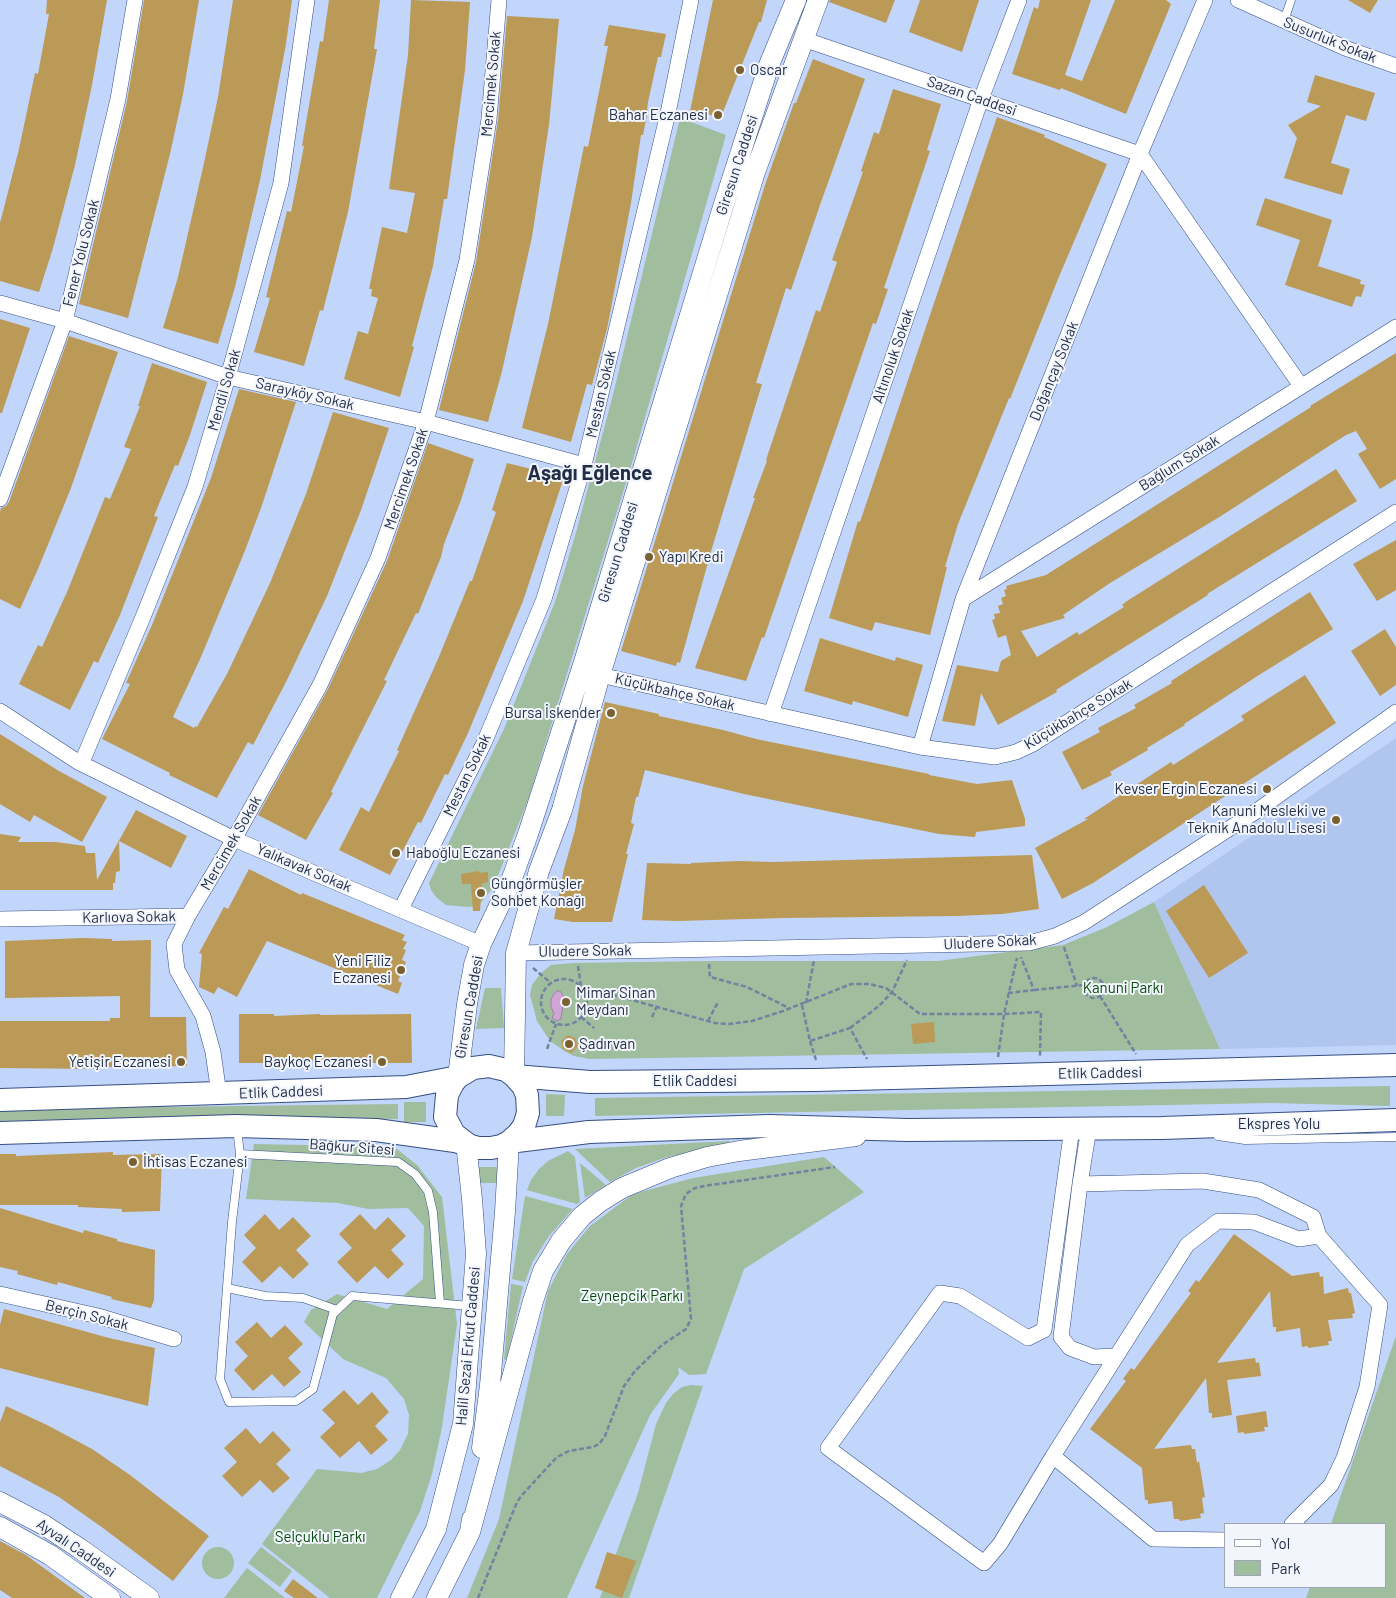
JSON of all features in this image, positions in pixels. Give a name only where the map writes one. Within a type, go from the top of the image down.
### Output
[{"type":"main road","name":"Giresun Caddesi","points":[[458,1077],[471,979],[481,944],[511,881],[528,834],[584,662],[723,207],[769,65],[796,0]]},
{"type":"main road","name":"Giresun Caddesi","points":[[514,1076],[522,958],[539,871],[562,810],[600,675],[749,190],[818,0]]},
{"type":"main road","name":"Etlik Caddesi","points":[[0,1100],[406,1087],[458,1077],[477,1066],[489,1066],[506,1070],[514,1076],[590,1082],[805,1080],[1396,1065]]},
{"type":"main road","points":[[458,1077],[447,1095],[445,1117],[454,1134],[466,1143],[478,1148],[491,1148],[509,1142],[524,1126],[528,1113],[526,1095],[514,1076]]},
{"type":"main road","points":[[509,1142],[589,1132],[769,1126],[908,1130],[1162,1128],[1396,1120]]},
{"type":"main road","points":[[0,1133],[236,1126],[376,1130],[466,1143]]},
{"type":"main road","points":[[470,1532],[533,1301],[543,1271],[561,1241],[582,1216],[601,1200],[640,1179],[707,1157],[821,1140],[908,1130]]},
{"type":"main road","name":"Halil Sezai Erkut Caddesi","points":[[437,1598],[470,1532],[490,1385],[509,1142]]},
{"type":"main road","name":"Halil Sezai Erkut Caddesi","points":[[401,1598],[436,1529],[463,1424],[476,1254],[466,1143]]},
{"type":"main road","name":"Ayvalı Caddesi","points":[[0,1502],[44,1525],[149,1598]]},
{"type":"main road","name":"Ayvalı Caddesi","points":[[0,1527],[50,1555],[110,1598]]},
{"type":"street","name":"Fener Yolu Sokak","points":[[0,499],[65,321],[118,99],[135,0]]},
{"type":"street","name":"Mendil Sokak","points":[[82,762],[195,487],[228,377],[281,183],[307,0]]},
{"type":"street","name":"Mercimek Sokak","points":[[188,916],[234,839],[320,685],[378,558],[426,422],[467,260],[489,119],[499,0]]},
{"type":"street","name":"Mestan Sokak","points":[[401,909],[484,743],[544,599],[584,465],[668,113],[691,0]]},
{"type":"street","name":"Altınoluk Sokak","points":[[771,714],[981,99],[1018,0]]},
{"type":"street","name":"Doğançay Sokak","points":[[920,747],[963,600],[1140,154],[1205,0]]},
{"type":"street","name":"Susurluk Sokak","points":[[1238,0],[1345,48],[1396,66]]},
{"type":"street","name":"Sazan Caddesi","points":[[803,39],[1140,154]]},
{"type":"street","points":[[1140,154],[1301,386]]},
{"type":"street","name":"Sarayköy Sokak","points":[[0,302],[65,321],[228,377],[426,422],[584,465]]},
{"type":"street","name":"Bağlum Sokak","points":[[963,600],[1396,327]]},
{"type":"street","name":"Küçükbahçe Sokak","points":[[600,675],[920,747],[995,757],[1016,752],[1033,744],[1396,512]]},
{"type":"street","name":"Yalıkavak Sokak","points":[[0,711],[78,762],[82,762],[234,839],[481,944]]},
{"type":"street","name":"Uludere Sokak","points":[[522,958],[1029,942],[1055,936],[1084,923],[1247,817],[1396,712]]},
{"type":"street","name":"Karlıova Sokak","points":[[0,919],[188,916],[174,944],[177,970],[203,1016],[213,1052],[219,1094]]},
{"type":"street","points":[[1081,1128],[1080,1184],[1061,1337],[1070,1348],[1094,1358],[1116,1356]]},
{"type":"street","points":[[1081,1128],[1044,1330],[1028,1338],[960,1296],[940,1293],[828,1448],[984,1563],[1000,1544],[1053,1456],[1187,1244],[1218,1221],[1254,1222],[1299,1239],[1319,1236]]},
{"type":"street","points":[[1080,1184],[1203,1182],[1259,1190],[1313,1217],[1319,1236],[1380,1305],[1368,1387],[1344,1458],[1331,1485],[1293,1523]]},
{"type":"street","name":"Berçin Sokak","points":[[0,1294],[98,1316],[174,1339]]},
{"type":"street","points":[[1053,1456],[1153,1539],[1224,1540]]},
{"type":"lane","points":[[1284,21],[1291,0]]},
{"type":"lane","points":[[236,1126],[240,1154],[232,1222],[220,1379],[229,1402],[296,1400],[312,1388],[333,1314],[352,1296],[471,1306]]},
{"type":"lane","name":"Ekspres Yolu","points":[[1162,1128],[1245,1140],[1396,1137]]},
{"type":"lane","name":"Bağkur Sitesi","points":[[240,1154],[398,1162],[416,1174],[428,1191],[434,1212],[440,1303]]},
{"type":"lane","points":[[227,1288],[265,1296],[303,1298],[337,1310]]},
{"type":"path","points":[[1063,944],[1077,986]]},
{"type":"path","points":[[998,1057],[1008,993],[1019,951],[1034,990]]},
{"type":"path","points":[[522,958],[551,982]]},
{"type":"path","points":[[709,959],[710,977],[747,987],[791,1009]]},
{"type":"path","points":[[806,1003],[814,959]]},
{"type":"path","points":[[810,1041],[850,1028],[879,1006],[892,992],[907,959]]},
{"type":"path","points":[[578,962],[581,986],[586,998],[585,1011],[581,1017],[570,1024],[556,1024],[545,1015],[541,1001],[542,994],[551,982],[557,980],[570,980],[581,986],[708,1021],[729,1024],[752,1021],[791,1009],[851,984],[869,984],[886,988],[920,1014],[1041,1012],[1040,1056]]},
{"type":"path","points":[[1091,978],[1101,980],[1104,987],[1100,996],[1094,998],[1084,992],[1084,985],[1091,978]]},
{"type":"path","points":[[1008,993],[1084,985]]},
{"type":"path","points":[[1100,996],[1136,1054]]},
{"type":"path","points":[[708,1021],[718,1002]]},
{"type":"path","points":[[802,1004],[816,1060]]},
{"type":"path","points":[[652,1017],[657,1006]]},
{"type":"path","points":[[581,1017],[594,1028]]},
{"type":"path","points":[[547,1049],[556,1024]]},
{"type":"path","points":[[850,1028],[867,1059]]},
{"type":"path","points":[[478,1598],[517,1502],[522,1495],[556,1457],[569,1451],[593,1447],[599,1444],[605,1436],[624,1386],[635,1371],[662,1345],[686,1329],[691,1319],[681,1206],[686,1194],[695,1188],[704,1186],[835,1167]]},
{"type":"shaded area","name":"Kanuni Mesleki ve Teknik Anadolu Lisesi","points":[[1396,738],[1396,1045],[1220,1049],[1154,902]]},
{"type":"shaded area","points":[[557,991],[560,991],[564,997],[561,1019],[557,1021],[552,1018],[554,1013],[551,1007],[551,1000]]},
{"type":"green space","points":[[680,118],[726,135],[632,463],[528,800],[493,888],[478,906],[446,905],[436,897],[429,883],[504,729],[555,602],[612,399]]},
{"type":"green space","name":"Kanuni Parkı","points":[[1154,902],[1220,1049],[589,1059],[574,1056],[550,1041],[537,1021],[530,995],[532,985],[541,973],[551,965],[572,963],[938,961],[1063,945],[1107,927]]},
{"type":"green space","points":[[485,988],[501,988],[504,1028],[476,1029]]},
{"type":"green space","points":[[1390,1086],[1390,1106],[1271,1103],[595,1116],[595,1098]]},
{"type":"green space","points":[[546,1094],[565,1095],[564,1116],[546,1116]]},
{"type":"green space","points":[[404,1102],[426,1102],[426,1122],[404,1122]]},
{"type":"green space","points":[[398,1104],[398,1119],[0,1121],[0,1109]]},
{"type":"green space","points":[[729,1141],[730,1143],[664,1158],[636,1168],[610,1182],[575,1149]]},
{"type":"green space","name":"Selçuklu Parkı","points":[[254,1144],[397,1149],[417,1165],[442,1197],[457,1324],[442,1427],[432,1474],[420,1511],[377,1598],[330,1598],[262,1544],[317,1469],[361,1473],[377,1469],[391,1460],[400,1450],[408,1434],[409,1415],[404,1399],[386,1378],[343,1359],[304,1322],[311,1310],[337,1294],[387,1309],[423,1279],[424,1226],[408,1208],[368,1209],[338,1203],[246,1199]]},
{"type":"green space","points":[[568,1151],[575,1157],[580,1202],[577,1204],[527,1190],[539,1169],[548,1161]]},
{"type":"green space","name":"Zeynepcik Parkı","points":[[824,1157],[864,1192],[744,1269],[706,1374],[689,1375],[678,1367],[679,1374],[650,1415],[567,1598],[467,1598],[499,1519],[548,1291],[567,1254],[590,1226],[633,1194],[693,1178]]},
{"type":"green space","points":[[580,1163],[606,1185],[585,1198]]},
{"type":"green space","points":[[476,1167],[500,1167],[500,1183],[476,1183]]},
{"type":"green space","points":[[525,1196],[573,1209],[549,1236],[533,1261],[525,1282],[512,1279]]},
{"type":"green space","points":[[511,1284],[523,1286],[507,1359],[505,1360],[504,1359]]},
{"type":"green space","points":[[1396,1336],[1396,1598],[1306,1598],[1310,1588],[1386,1588],[1386,1523],[1331,1523]]},
{"type":"green space","points":[[691,1385],[703,1386],[629,1598],[600,1598],[638,1493],[656,1424],[666,1403],[673,1394],[682,1387]]},
{"type":"green space","points":[[218,1547],[229,1552],[234,1563],[229,1574],[218,1579],[207,1574],[202,1563],[207,1552]]},
{"type":"green space","points":[[261,1547],[292,1571],[280,1587],[248,1563]]},
{"type":"green space","points":[[247,1568],[285,1598],[224,1598]]},
{"type":"building","points":[[47,0],[107,0],[75,165],[39,292],[0,281],[0,223],[19,149],[35,73],[38,74],[49,14],[46,14]]},
{"type":"building","points":[[144,0],[199,0],[183,94],[170,154],[128,318],[79,304],[127,101]]},
{"type":"building","points":[[233,0],[292,0],[286,44],[260,180],[235,287],[218,344],[163,328],[178,277],[204,163],[218,97]]},
{"type":"building","points":[[329,0],[380,0],[374,49],[377,49],[348,212],[323,311],[320,310],[304,366],[254,352],[270,298],[266,297],[287,211],[291,212],[304,146],[302,146],[320,41],[323,42]]},
{"type":"building","points":[[411,0],[470,2],[465,70],[447,199],[444,199],[433,266],[400,397],[344,379],[358,331],[368,334],[378,298],[371,296],[372,289],[369,289],[382,227],[407,233],[415,193],[389,189],[408,55]]},
{"type":"building","points":[[713,0],[767,0],[761,22],[759,22],[721,117],[690,111]]},
{"type":"building","points":[[830,0],[895,0],[886,23],[829,2]]},
{"type":"building","points":[[920,0],[979,0],[962,52],[909,32]]},
{"type":"building","points":[[1040,0],[1091,0],[1065,75],[1082,81],[1115,0],[1166,0],[1171,4],[1126,114],[1061,88],[1060,90],[1012,74],[1034,7],[1038,9]]},
{"type":"building","points":[[1348,0],[1378,0],[1370,13]]},
{"type":"building","points":[[507,16],[559,19],[549,125],[532,237],[502,371],[488,422],[439,410],[476,262],[498,120]]},
{"type":"building","points":[[609,25],[666,34],[661,57],[658,57],[643,135],[641,135],[631,203],[607,329],[592,385],[587,384],[571,442],[522,428],[548,324],[584,146],[588,147],[608,46],[604,46]]},
{"type":"building","points":[[813,59],[865,79],[791,290],[786,288],[756,383],[762,384],[712,548],[680,663],[677,662],[676,666],[621,651],[765,185],[794,103],[796,103]]},
{"type":"building","points":[[1315,75],[1375,93],[1366,121],[1346,115],[1331,163],[1350,169],[1342,195],[1284,178],[1297,138],[1288,125],[1321,106],[1307,102]]},
{"type":"building","points":[[893,89],[941,104],[927,150],[930,151],[884,288],[888,289],[876,324],[873,323],[764,638],[762,637],[746,681],[695,668],[755,498],[753,498],[767,461],[816,310],[820,312],[837,262],[832,260],[863,172],[861,171],[874,132],[879,134]]},
{"type":"building","points":[[997,117],[1045,135],[1044,137],[1107,164],[958,524],[945,567],[947,567],[930,635],[875,622],[872,631],[829,618],[858,521],[860,522]]},
{"type":"building","points":[[1265,198],[1332,220],[1318,266],[1361,280],[1360,284],[1365,285],[1361,297],[1356,296],[1352,307],[1285,285],[1300,240],[1256,225]]},
{"type":"building","points":[[0,319],[30,328],[2,413],[0,413]]},
{"type":"building","points":[[69,336],[118,352],[71,488],[20,609],[0,599],[0,512],[1,508],[9,502]]},
{"type":"building","points":[[1396,353],[1396,479],[1380,489],[1358,454],[1367,449],[1356,431],[1346,435],[1221,516],[1110,583],[1063,615],[1065,618],[1021,631],[1037,657],[1077,632],[1079,635],[1124,607],[1122,605],[1127,601],[1336,469],[1357,501],[1056,690],[1057,692],[998,725],[981,693],[975,726],[942,721],[957,665],[998,672],[1001,661],[1011,655],[1006,635],[998,638],[992,620],[995,619],[994,614],[1000,613],[998,606],[1003,604],[1001,598],[1006,596],[1004,590],[1007,589],[1006,586],[1046,575]]},
{"type":"building","points":[[152,363],[207,382],[178,466],[175,465],[154,516],[158,517],[120,615],[98,663],[94,661],[70,710],[19,684],[38,645],[42,647],[67,592],[105,497],[110,499],[131,449],[124,447],[140,406],[138,406]]},
{"type":"building","points":[[239,389],[296,402],[244,553],[201,657],[173,717],[194,728],[195,726],[197,727],[227,674],[270,583],[306,494],[333,412],[389,428],[361,510],[327,596],[286,682],[253,745],[248,742],[217,798],[102,739],[130,684],[126,683],[152,625],[211,478]]},
{"type":"building","points":[[428,443],[474,459],[441,557],[418,614],[416,613],[384,680],[387,681],[331,792],[333,793],[306,840],[258,815],[328,689],[387,561]]},
{"type":"building","points":[[507,463],[564,477],[523,601],[468,733],[448,775],[445,774],[421,823],[418,822],[390,875],[339,850],[361,807],[369,812],[399,751],[397,750],[438,659],[470,581],[472,581],[496,512],[492,510]]},
{"type":"building","points":[[1396,540],[1396,590],[1377,601],[1353,564]]},
{"type":"building","points":[[1310,592],[1333,629],[1147,748],[1148,750],[1110,772],[1112,775],[1082,790],[1062,752],[1100,732],[1098,728],[1136,708],[1134,705],[1172,683],[1171,681]]},
{"type":"building","points":[[1385,629],[1396,647],[1396,685],[1380,696],[1351,651]]},
{"type":"building","points":[[820,638],[895,661],[896,657],[923,665],[908,717],[853,701],[852,705],[804,691]]},
{"type":"building","points":[[1305,675],[1336,723],[1093,883],[1062,899],[1035,848],[1088,819],[1084,819],[1171,762],[1173,765],[1244,720],[1241,716]]},
{"type":"building","points":[[605,702],[756,739],[929,775],[977,784],[1012,780],[1025,819],[1025,826],[976,832],[975,837],[939,834],[744,794],[645,770],[638,797],[636,797],[631,823],[634,824],[612,922],[573,922],[554,919],[564,869],[575,830],[583,786]]},
{"type":"building","points":[[0,734],[59,771],[107,797],[82,842],[34,815],[30,822],[0,804]]},
{"type":"building","points":[[136,810],[187,836],[171,868],[119,841],[120,871],[116,872],[113,890],[0,890],[0,834],[21,837],[18,842],[56,842],[85,846],[86,853],[95,853],[97,880]]},
{"type":"building","points":[[1032,855],[1039,909],[1002,914],[957,916],[642,920],[647,863],[691,864],[740,861],[772,862]]},
{"type":"building","points":[[249,869],[301,895],[302,893],[405,935],[402,940],[407,942],[403,949],[406,950],[402,960],[406,962],[398,981],[402,983],[398,994],[267,941],[237,997],[218,987],[214,994],[199,987],[202,954],[199,953],[224,907],[228,909]]},
{"type":"building","points":[[479,871],[479,873],[488,872],[488,882],[482,884],[480,911],[473,911],[471,884],[462,884],[461,874]]},
{"type":"building","points":[[1204,885],[1248,953],[1209,978],[1166,911]]},
{"type":"building","points":[[83,938],[112,939],[112,941],[151,940],[150,1017],[186,1017],[187,1066],[100,1067],[100,1069],[0,1068],[0,1021],[110,1021],[110,1018],[120,1018],[120,996],[5,998],[5,941]]},
{"type":"building","points":[[239,1014],[274,1014],[274,1016],[411,1014],[412,1063],[331,1063],[331,1060],[239,1063]]},
{"type":"building","points":[[934,1022],[935,1042],[913,1044],[911,1024]]},
{"type":"building","name":"Şadırvan","points":[[568,1035],[575,1038],[578,1046],[571,1053],[563,1049],[561,1041]]},
{"type":"building","points":[[113,1152],[113,1155],[162,1154],[160,1211],[122,1212],[122,1209],[78,1207],[78,1205],[0,1205],[0,1154],[16,1154],[16,1156]]},
{"type":"building","points":[[0,1208],[83,1233],[84,1230],[117,1239],[117,1241],[155,1250],[154,1300],[151,1308],[111,1299],[112,1297],[58,1282],[57,1285],[17,1274],[18,1271],[0,1267]]},
{"type":"building","points":[[265,1214],[279,1230],[293,1217],[311,1236],[296,1250],[309,1264],[293,1279],[280,1266],[262,1283],[242,1262],[256,1248],[244,1235]]},
{"type":"building","points":[[360,1214],[375,1230],[388,1217],[406,1236],[391,1250],[404,1264],[388,1279],[375,1266],[357,1283],[337,1262],[352,1248],[339,1234]]},
{"type":"building","points":[[1234,1234],[1292,1276],[1319,1272],[1320,1277],[1323,1276],[1324,1294],[1348,1288],[1349,1293],[1351,1293],[1355,1313],[1352,1314],[1353,1318],[1328,1320],[1332,1341],[1328,1341],[1329,1345],[1302,1347],[1300,1328],[1276,1332],[1276,1327],[1273,1327],[1270,1291],[1217,1363],[1255,1358],[1256,1363],[1259,1362],[1261,1376],[1227,1380],[1232,1415],[1212,1418],[1212,1413],[1209,1413],[1206,1378],[1154,1449],[1191,1445],[1192,1449],[1195,1449],[1205,1497],[1202,1498],[1204,1513],[1200,1514],[1201,1518],[1180,1521],[1179,1519],[1174,1519],[1172,1501],[1148,1504],[1148,1500],[1145,1500],[1142,1468],[1090,1429],[1126,1381],[1123,1379],[1131,1368],[1134,1370],[1191,1293],[1188,1291],[1196,1280],[1199,1282]]},
{"type":"building","points":[[4,1309],[109,1338],[155,1348],[148,1406],[0,1368],[0,1325]]},
{"type":"building","points":[[257,1322],[271,1338],[285,1325],[303,1344],[288,1358],[301,1372],[284,1387],[272,1374],[253,1391],[234,1370],[248,1356],[235,1342]]},
{"type":"building","points":[[344,1390],[358,1405],[372,1392],[389,1412],[375,1426],[388,1440],[371,1455],[359,1441],[340,1458],[320,1437],[335,1423],[322,1410]]},
{"type":"building","points":[[6,1406],[92,1449],[130,1475],[209,1536],[173,1581],[59,1497],[0,1466],[0,1422]]},
{"type":"building","points":[[1266,1411],[1268,1427],[1264,1427],[1265,1431],[1238,1433],[1236,1416]]},
{"type":"building","points":[[246,1428],[260,1444],[273,1431],[291,1450],[276,1464],[290,1478],[273,1493],[260,1480],[242,1497],[222,1476],[237,1462],[224,1448]]},
{"type":"building","points":[[0,1541],[26,1555],[85,1598],[12,1598],[0,1590]]},
{"type":"building","points":[[607,1552],[636,1561],[622,1598],[595,1588]]},
{"type":"building","points":[[293,1579],[318,1598],[294,1598],[284,1591]]},
{"type":"place","name":"Oscar","points":[[740,70]]},
{"type":"place","name":"Bahar Eczanesi","points":[[718,115]]},
{"type":"place","name":"Yapı Kredi","points":[[649,557]]},
{"type":"place","name":"Bursa İskender","points":[[611,713]]},
{"type":"place","name":"Kevser Ergin Eczanesi","points":[[1267,789]]},
{"type":"place","name":"Kanuni Mesleki ve Teknik Anadolu Lisesi","points":[[1336,820]]},
{"type":"place","name":"Haboğlu Eczanesi","points":[[396,853]]},
{"type":"place","name":"Güngörmüşler Sohbet Konağı","points":[[481,893]]},
{"type":"place","name":"Yeni Filiz Eczanesi","points":[[401,970]]},
{"type":"place","name":"Mimar Sinan Meydanı","points":[[566,1002]]},
{"type":"place","name":"Şadırvan","points":[[569,1044]]},
{"type":"place","name":"Yetişir Eczanesi","points":[[181,1062]]},
{"type":"place","name":"Baykoç Eczanesi","points":[[382,1062]]},
{"type":"place","name":"İhtisas Eczanesi","points":[[133,1162]]},
{"type":"district","name":"Aşağı Eğlence","points":[[590,473]]}]
